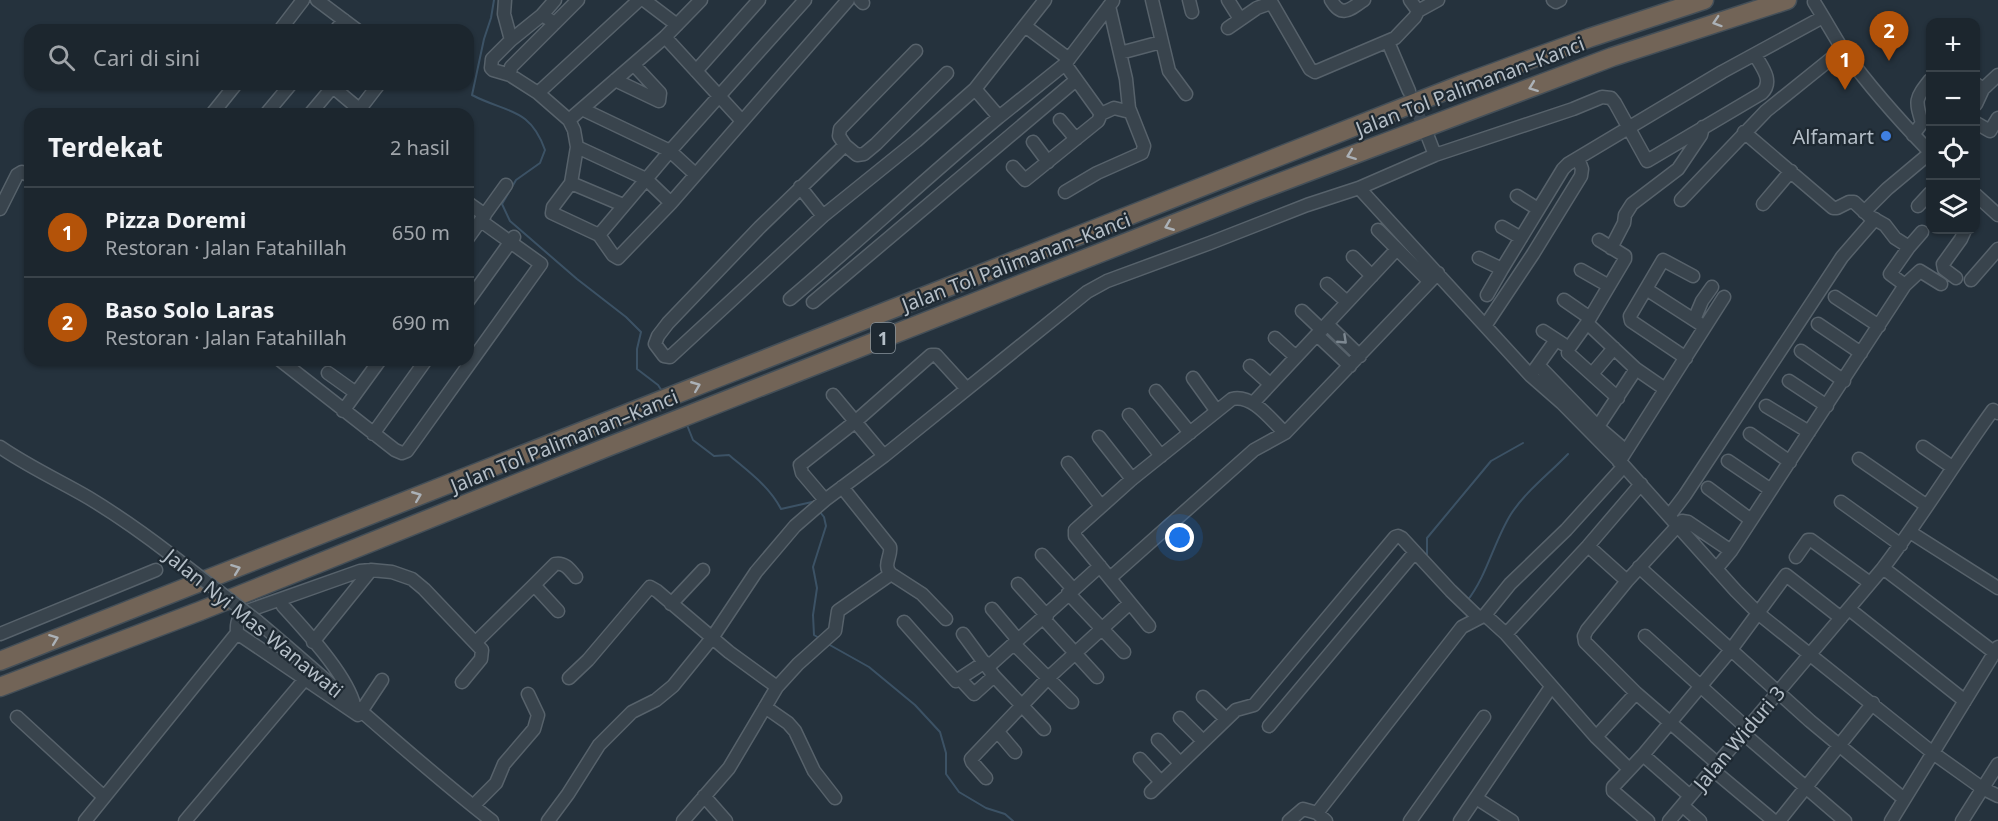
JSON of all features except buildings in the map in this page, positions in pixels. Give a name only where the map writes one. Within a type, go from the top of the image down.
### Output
[{"type":"highway","name":"Jalan Tol Palimanan–Kanci","points":[[0,661],[1428,97],[1588,38],[1704,0]]},
{"type":"highway","name":"Jalan Tol Palimanan–Kanci","points":[[0,687],[201,611],[610,446],[1252,193],[1612,57],[1780,2]]},
{"type":"street","points":[[285,24],[303,0]]},
{"type":"street","points":[[317,0],[339,24]]},
{"type":"street","points":[[505,0],[504,14],[511,40]]},
{"type":"street","points":[[555,0],[542,15],[511,40],[490,63],[493,70],[510,75],[538,93],[569,120],[574,130],[577,147],[571,183],[553,207],[552,213],[599,235],[613,255],[618,258],[671,203],[848,0]]},
{"type":"street","points":[[510,75],[511,67],[578,0]]},
{"type":"street","points":[[538,93],[639,0]]},
{"type":"street","points":[[644,0],[677,25]]},
{"type":"street","points":[[696,71],[759,0]]},
{"type":"street","points":[[599,235],[670,151],[805,0]]},
{"type":"street","points":[[845,145],[800,187],[668,323],[655,344],[664,356],[669,357],[823,216],[891,162],[975,89],[1045,0]]},
{"type":"street","points":[[1152,0],[1169,71],[1186,94]]},
{"type":"street","points":[[1228,0],[1240,19]]},
{"type":"street","points":[[1330,0],[1341,11],[1348,10],[1364,0]]},
{"type":"street","points":[[1410,0],[1418,11]]},
{"type":"street","points":[[1228,28],[1271,1],[1312,71],[1315,72],[1388,42],[1400,34],[1418,11],[1438,0]]},
{"type":"street","points":[[1553,0],[1556,2],[1560,0]]},
{"type":"street","points":[[569,120],[665,37],[699,1]]},
{"type":"street","points":[[1814,2],[1843,49],[1926,148]]},
{"type":"street","points":[[1065,192],[1097,173],[1142,153],[1144,146],[1130,112],[1112,3]]},
{"type":"street","points":[[790,299],[944,162],[1067,61],[1112,3]]},
{"type":"street","points":[[542,15],[555,23]]},
{"type":"street","points":[[1487,295],[1563,169],[1722,72],[1823,17]]},
{"type":"street","points":[[1025,26],[1067,61],[1077,80],[1101,114]]},
{"type":"street","points":[[665,37],[742,121]]},
{"type":"street","points":[[1120,53],[1161,42]]},
{"type":"street","points":[[1388,42],[1408,91]]},
{"type":"street","points":[[1681,200],[1744,132],[1778,101],[1843,49]]},
{"type":"street","points":[[916,51],[840,129],[839,136],[845,145],[857,155],[876,144],[947,73]]},
{"type":"street","points":[[1755,55],[1778,101]]},
{"type":"street","points":[[615,80],[659,101],[660,93],[633,65]]},
{"type":"street","points":[[1980,85],[1998,75]]},
{"type":"street","points":[[813,302],[957,178],[1077,80]]},
{"type":"street","points":[[548,821],[599,745],[632,712],[656,700],[673,686],[712,638],[775,548],[810,512],[884,456],[1087,292],[1107,281],[1307,205],[1359,188],[1435,155],[1574,109],[1602,97],[1611,99],[1647,161],[1762,93],[1766,89],[1767,81]]},
{"type":"street","points":[[1913,135],[1922,123],[1916,106],[1918,96],[1926,85]]},
{"type":"street","points":[[975,89],[999,117]]},
{"type":"street","points":[[217,108],[231,90]]},
{"type":"street","points":[[271,108],[286,90]]},
{"type":"street","points":[[315,108],[329,90]]},
{"type":"street","points":[[336,90],[353,108]]},
{"type":"street","points":[[360,108],[374,90]]},
{"type":"street","points":[[1013,167],[1025,180],[1098,121],[1101,114],[1114,108],[1130,112]]},
{"type":"street","points":[[582,109],[670,151],[695,174]]},
{"type":"street","points":[[1980,125],[1991,130],[1998,118]]},
{"type":"street","points":[[1060,120],[1076,139]]},
{"type":"street","points":[[1611,248],[1632,204],[1678,169],[1701,135],[1703,127]]},
{"type":"street","points":[[1744,132],[1833,208],[1851,202],[1909,247]]},
{"type":"street","points":[[1428,137],[1435,155]]},
{"type":"street","points":[[1033,142],[1048,162]]},
{"type":"street","points":[[876,144],[891,162]]},
{"type":"street","points":[[577,147],[646,179],[671,203]]},
{"type":"street","points":[[1669,516],[1887,189],[1926,155]]},
{"type":"street","points":[[1485,326],[1533,254],[1582,173],[1578,158]]},
{"type":"street","points":[[944,162],[957,178]]},
{"type":"street","points":[[1763,204],[1791,171]]},
{"type":"street","points":[[0,209],[17,175],[24,173]]},
{"type":"street","points":[[571,183],[623,205]]},
{"type":"street","points":[[474,230],[506,185]]},
{"type":"street","points":[[800,187],[823,216]]},
{"type":"street","points":[[1359,188],[1434,277],[1534,370],[1623,459],[1677,526],[1759,614],[1933,753],[1982,788],[1998,796]]},
{"type":"street","points":[[1517,196],[1538,210]]},
{"type":"street","points":[[1918,207],[1926,198]]},
{"type":"street","points":[[1980,200],[1996,209]]},
{"type":"street","points":[[474,209],[541,264],[474,354]]},
{"type":"street","points":[[1502,227],[1533,254]]},
{"type":"street","points":[[1378,230],[1397,249],[1434,277]]},
{"type":"street","points":[[1905,285],[1890,274],[1922,232]]},
{"type":"street","points":[[1956,278],[1944,270],[1943,264],[1963,234]]},
{"type":"street","points":[[474,293],[512,239]]},
{"type":"street","points":[[1599,240],[1625,256],[1568,353],[1618,398]]},
{"type":"street","points":[[1253,403],[1397,249]]},
{"type":"street","points":[[1971,280],[1998,249]]},
{"type":"street","points":[[1353,257],[1372,276]]},
{"type":"street","points":[[1479,258],[1502,269]]},
{"type":"street","points":[[1686,358],[1631,321],[1630,316],[1663,260],[1693,276]]},
{"type":"street","points":[[830,265],[841,278]]},
{"type":"street","points":[[1581,270],[1609,286]]},
{"type":"street","points":[[1716,569],[1731,551],[1905,285],[1920,271],[1941,284]]},
{"type":"street","points":[[1110,578],[1254,450],[1285,433],[1434,277]]},
{"type":"street","points":[[1327,284],[1347,302]]},
{"type":"street","points":[[1694,320],[1702,301],[1712,287]]},
{"type":"street","points":[[1646,289],[1705,327]]},
{"type":"street","points":[[1289,821],[1303,809],[1321,817],[1462,627],[1482,616],[1510,584],[1566,530],[1623,459],[1724,297]]},
{"type":"street","points":[[1835,297],[1879,326]]},
{"type":"street","points":[[1564,300],[1636,369],[1665,389]]},
{"type":"street","points":[[1302,311],[1322,329],[1360,356]]},
{"type":"street","points":[[1818,324],[1861,353]]},
{"type":"street","points":[[1322,329],[1350,366]]},
{"type":"street","points":[[1543,331],[1569,348]]},
{"type":"street","points":[[1275,338],[1296,357]]},
{"type":"street","points":[[1534,370],[1556,340]]},
{"type":"street","points":[[1592,374],[1614,348]]},
{"type":"street","points":[[1802,351],[1844,381]]},
{"type":"street","points":[[823,501],[802,473],[801,465],[933,354],[967,389]]},
{"type":"street","points":[[287,366],[398,452],[407,451],[465,366]]},
{"type":"street","points":[[343,411],[375,366]]},
{"type":"street","points":[[373,434],[422,366]]},
{"type":"street","points":[[1250,366],[1270,384]]},
{"type":"street","points":[[1595,430],[1636,369]]},
{"type":"street","points":[[328,373],[356,393]]},
{"type":"street","points":[[1193,378],[1216,410]]},
{"type":"street","points":[[1789,381],[1827,406]]},
{"type":"street","points":[[1156,391],[1190,433]]},
{"type":"street","points":[[833,395],[884,456]]},
{"type":"street","points":[[1149,626],[1074,533],[1077,527],[1216,410],[1236,398],[1253,403],[1285,433]]},
{"type":"street","points":[[1766,406],[1809,432]]},
{"type":"street","name":"Jalan Widuri 3","points":[[1669,821],[1883,568],[1910,532],[1952,467],[1996,408]]},
{"type":"street","points":[[1129,415],[1161,456]]},
{"type":"street","points":[[1750,434],[1790,462]]},
{"type":"street","points":[[1099,437],[1132,479]]},
{"type":"street","name":"Jalan Nyi Mas Wanawati","points":[[0,447],[92,500],[170,554],[257,621],[492,821]]},
{"type":"street","points":[[1923,447],[1952,467]]},
{"type":"street","points":[[1859,459],[1927,506]]},
{"type":"street","points":[[1728,461],[1771,490]]},
{"type":"street","points":[[1068,463],[1101,506]]},
{"type":"street","points":[[1506,634],[1588,546],[1641,484]]},
{"type":"street","points":[[842,487],[890,547],[891,551],[887,560],[888,571],[922,594],[946,619]]},
{"type":"street","points":[[1708,488],[1751,520]]},
{"type":"street","points":[[1842,502],[1900,545]]},
{"type":"street","points":[[1731,551],[1688,522],[1682,521],[1627,581],[1584,636],[1589,647],[1636,693],[1670,722],[1774,821]]},
{"type":"street","points":[[1910,532],[1998,588]]},
{"type":"street","points":[[1151,792],[1236,710],[1254,705],[1398,536],[1482,616],[1506,634],[1596,737],[1629,769]]},
{"type":"street","points":[[1796,557],[1808,540],[1811,540],[1870,583]]},
{"type":"street","points":[[1588,546],[1627,581]]},
{"type":"street","points":[[1269,726],[1415,552]]},
{"type":"street","points":[[1042,555],[1101,629],[1124,652]]},
{"type":"street","points":[[476,642],[555,564],[565,565],[576,577]]},
{"type":"street","points":[[961,680],[974,694],[989,668],[1100,566]]},
{"type":"street","points":[[1640,567],[1730,651],[1839,747],[1904,799]]},
{"type":"street","points":[[1883,568],[1996,650],[1891,821]]},
{"type":"street","points":[[0,634],[156,570]]},
{"type":"street","points":[[313,642],[371,570]]},
{"type":"street","points":[[671,604],[703,570]]},
{"type":"street","points":[[85,821],[237,633],[236,625],[240,615],[250,610],[360,571],[392,572],[412,579],[482,650],[483,655],[462,681]]},
{"type":"street","points":[[683,821],[729,768],[777,687],[822,641],[835,631],[838,611],[891,574]]},
{"type":"street","points":[[1648,821],[1613,791],[1614,784],[1643,755],[1730,651],[1786,575],[1845,614],[1965,701]]},
{"type":"street","points":[[1018,584],[1074,653],[1097,677]]},
{"type":"street","points":[[534,585],[558,611]]},
{"type":"street","points":[[569,678],[588,660],[650,587],[777,687]]},
{"type":"street","points":[[281,600],[283,606],[339,673],[358,707],[382,680]]},
{"type":"street","points":[[986,778],[971,759],[1048,678],[1130,603]]},
{"type":"street","points":[[992,609],[1016,642],[1072,702]]},
{"type":"street","points":[[904,622],[954,680],[961,680],[989,668]]},
{"type":"street","points":[[237,633],[380,728]]},
{"type":"street","points":[[963,633],[989,668],[1044,729]]},
{"type":"street","points":[[1645,636],[1806,788],[1845,821]]},
{"type":"street","points":[[1986,667],[1998,674]]},
{"type":"street","points":[[185,821],[304,679]]},
{"type":"street","points":[[1460,821],[1551,687]]},
{"type":"street","points":[[1596,737],[1636,693]]},
{"type":"street","points":[[473,806],[496,783],[504,764],[534,729],[538,715],[528,694]]},
{"type":"street","points":[[1203,697],[1226,719]]},
{"type":"street","points":[[1779,821],[1873,703]]},
{"type":"street","points":[[765,707],[788,723],[795,731],[814,771],[835,798]]},
{"type":"street","points":[[17,717],[104,797]]},
{"type":"street","points":[[1410,821],[1484,717]]},
{"type":"street","points":[[1180,718],[1203,741]]},
{"type":"street","points":[[998,732],[1015,752]]},
{"type":"street","points":[[1158,740],[1180,763]]},
{"type":"street","points":[[1643,755],[1686,801],[1700,821]]},
{"type":"street","points":[[1140,759],[1161,782]]},
{"type":"street","points":[[1962,821],[1998,764]]},
{"type":"street","points":[[704,795],[726,821]]},
{"type":"street","points":[[1476,798],[1512,821]]},
{"type":"waterway","points":[[474,86],[494,0]]},
{"type":"waterway","points":[[473,90],[472,95],[524,118],[539,136],[545,150],[540,163],[516,180],[502,204],[510,221],[641,332],[637,349],[637,369],[658,385],[662,391]]},
{"type":"waterway","points":[[687,425],[693,440],[714,456],[729,455],[765,486],[781,509],[812,502],[815,505]]},
{"type":"waterway","points":[[1427,557],[1427,538],[1491,461],[1523,443]]},
{"type":"waterway","points":[[1467,601],[1480,581],[1511,514],[1531,490],[1568,454]]},
{"type":"waterway","points":[[819,638],[814,635],[813,615],[817,588],[813,567],[826,526],[820,512]]},
{"type":"waterway","points":[[828,644],[869,667],[915,705],[940,732],[946,753],[946,774],[959,792],[986,808],[1005,814],[1013,821]]},
{"type":"tunnel","points":[[1411,98],[1427,134]]},
{"type":"place","name":"Baso Solo Laras","points":[[1889,61]]},
{"type":"place","name":"Pizza Doremi","points":[[1845,90]]},
{"type":"place","name":"Alfamart","points":[[1886,136]]}]
